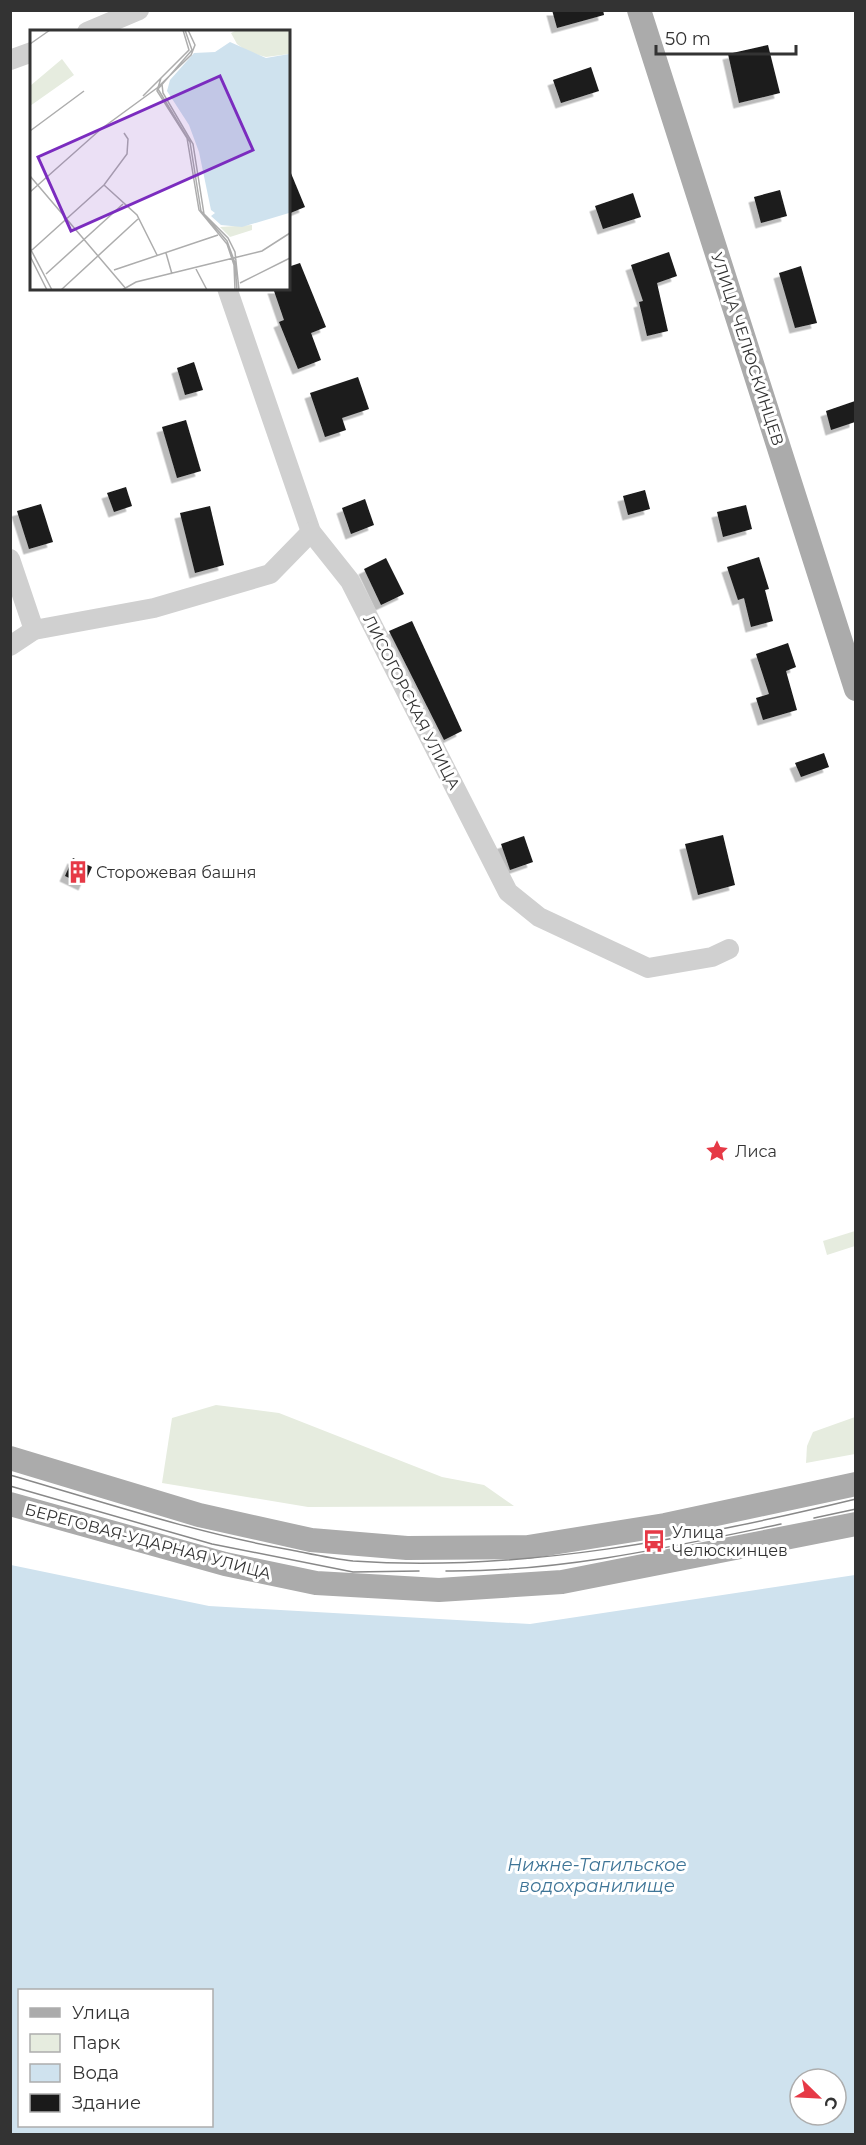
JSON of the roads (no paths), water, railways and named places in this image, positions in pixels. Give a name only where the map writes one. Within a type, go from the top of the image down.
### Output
[{"type":"main road","name":"УЛИЦА ЧЕЛЮСКИНЦЕВ","points":[[639,10],[855,689]]},
{"type":"main road","points":[[10,1458],[199,1515],[311,1540],[407,1548],[528,1547],[550,1544],[665,1525],[855,1484]]},
{"type":"main road","name":"БЕРЕГОВАЯ-УДАРНАЯ УЛИЦА","points":[[10,1504],[225,1564],[304,1581],[439,1590],[562,1582],[855,1524]]},
{"type":"street","points":[[94,30],[136,17]]},
{"type":"street","points":[[10,60],[30,53]]},
{"type":"street","name":"ЛИСОГОРСКАЯ УЛИЦА","points":[[228,290],[311,532],[350,581],[508,892],[539,917],[648,968],[712,957],[729,950]]},
{"type":"street","points":[[10,646],[34,630],[154,609],[270,574],[311,532]]},
{"type":"street","points":[[10,559],[34,630]]},
{"type":"water","name":"Нижне-Тагильское водохранилище","points":[[11,1565],[209,1606],[530,1624],[855,1575],[855,2134],[11,2134]]},
{"type":"tram line","points":[[10,1475],[150,1516],[255,1543],[353,1561],[416,1563],[479,1562],[606,1549],[733,1527],[856,1499]]},
{"type":"tram line","points":[[10,1486],[212,1544],[353,1572],[419,1571]]},
{"type":"tram line","points":[[814,1518],[856,1509]]},
{"type":"tram line","points":[[446,1571],[573,1563],[781,1524]]},
{"type":"place","name":"Сторожевая башня","points":[[78,872]]},
{"type":"place","name":"Лиса","points":[[717,1151]]},
{"type":"place","name":"Улица Челюскинцев","points":[[654,1541]]}]
